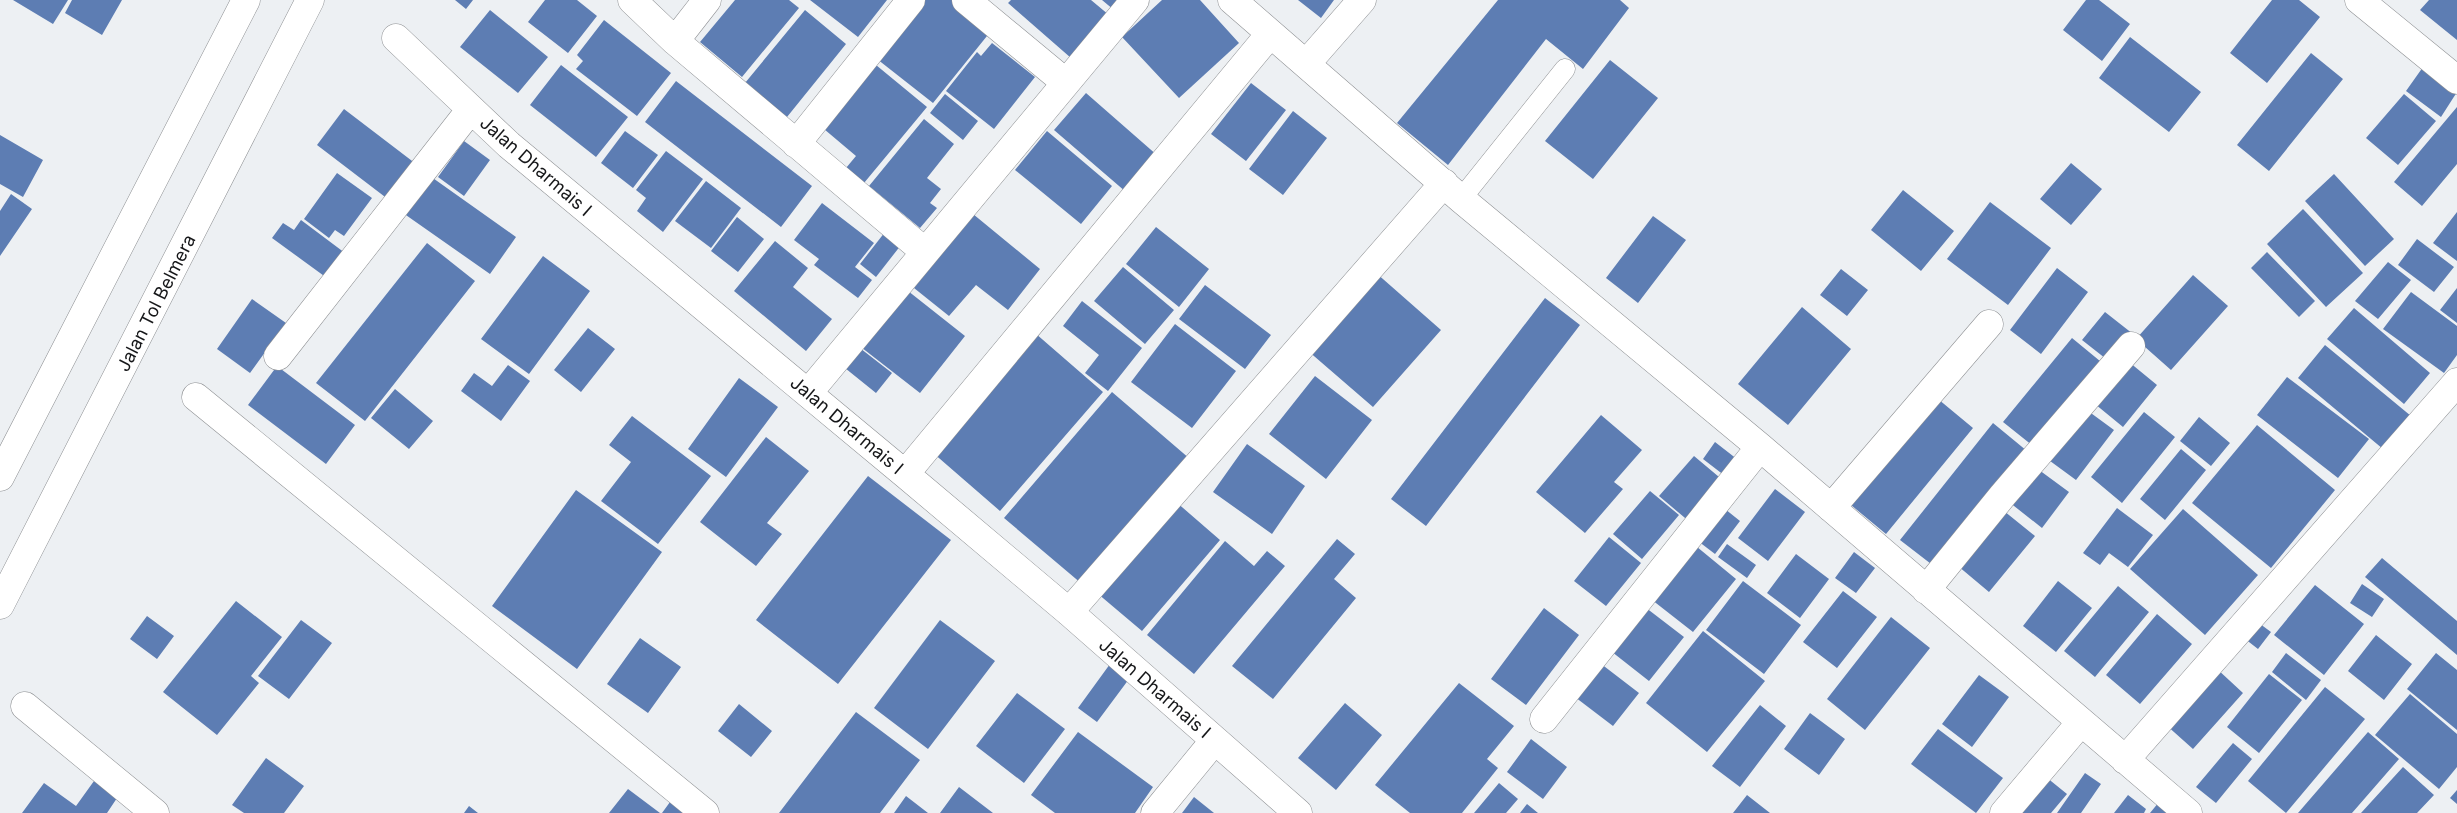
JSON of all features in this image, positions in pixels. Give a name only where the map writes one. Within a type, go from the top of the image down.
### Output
[{"type":"main road","points":[[0,477],[246,0]]},
{"type":"main road","name":"Jalan Tol Belmera","points":[[0,605],[310,0]]},
{"type":"main road","points":[[632,0],[675,41],[924,251]]},
{"type":"main road","points":[[675,41],[707,0]]},
{"type":"main road","points":[[796,144],[911,0]]},
{"type":"main road","points":[[966,0],[1066,82]]},
{"type":"main road","points":[[809,392],[924,251],[1135,0]]},
{"type":"main road","points":[[1232,0],[1453,191],[1760,447],[2188,813]]},
{"type":"main road","points":[[1306,64],[1362,0]]},
{"type":"main road","points":[[2359,0],[2457,80]]},
{"type":"main road","points":[[905,474],[1270,34]]},
{"type":"main road","name":"Jalan Dharmais I","points":[[396,38],[509,145],[809,392],[1068,612],[1298,813]]},
{"type":"main road","points":[[278,356],[471,109]]},
{"type":"main road","points":[[1068,612],[1453,191]]},
{"type":"main road","points":[[1830,508],[1989,324]]},
{"type":"main road","points":[[1926,590],[2016,480],[2131,346]]},
{"type":"main road","points":[[2125,760],[2457,382]]},
{"type":"main road","points":[[196,397],[705,813]]},
{"type":"main road","points":[[1544,719],[1760,447]]},
{"type":"main road","points":[[25,706],[155,813]]},
{"type":"main road","points":[[2004,813],[2081,722]]},
{"type":"main road","points":[[1155,813],[1214,741]]},
{"type":"lane","points":[[1453,191],[1565,69]]},
{"type":"building","points":[[13,0],[68,0],[53,24]]},
{"type":"building","points":[[72,0],[122,0],[102,35],[65,13]]},
{"type":"building","points":[[455,0],[473,0],[466,9]]},
{"type":"building","points":[[545,0],[577,0],[597,16],[568,53],[528,22]]},
{"type":"building","points":[[735,0],[789,0],[799,8],[742,77],[700,42]]},
{"type":"building","points":[[810,0],[887,0],[858,37]]},
{"type":"building","points":[[925,0],[953,0],[991,31],[933,103],[877,59]]},
{"type":"building","points":[[1011,0],[1091,0],[1109,15],[1071,58],[1008,3]]},
{"type":"building","points":[[1102,0],[1122,0],[1114,10]]},
{"type":"building","points":[[1162,0],[1200,0],[1239,43],[1179,98],[1122,37]]},
{"type":"building","points":[[1298,0],[1334,0],[1321,18]]},
{"type":"building","points":[[1498,0],[1620,0],[1629,8],[1583,69],[1546,39],[1448,165],[1397,123]]},
{"type":"building","points":[[2086,0],[2099,0],[2130,24],[2102,61],[2063,30]]},
{"type":"building","points":[[2272,0],[2299,0],[2320,17],[2267,83],[2230,53]]},
{"type":"building","points":[[2429,0],[2457,0],[2457,40],[2420,10]]},
{"type":"building","points":[[490,10],[548,57],[518,93],[460,47]]},
{"type":"building","points":[[805,10],[846,44],[787,117],[745,83]]},
{"type":"building","points":[[604,20],[671,73],[637,116],[576,69],[583,61],[577,55]]},
{"type":"building","points":[[2130,37],[2201,92],[2169,132],[2099,78]]},
{"type":"building","points":[[992,43],[1035,77],[994,129],[946,91],[977,52],[981,56]]},
{"type":"building","points":[[2311,53],[2343,79],[2269,171],[2237,145]]},
{"type":"building","points":[[1610,60],[1658,98],[1593,179],[1545,141]]},
{"type":"building","points":[[561,65],[628,117],[596,157],[530,105]]},
{"type":"building","points":[[876,65],[927,107],[864,183],[846,168],[856,156],[824,129]]},
{"type":"building","points":[[2423,67],[2457,92],[2441,117],[2406,91]]},
{"type":"building","points":[[676,81],[812,186],[781,227],[645,122]]},
{"type":"building","points":[[1251,83],[1286,110],[1246,161],[1211,134]]},
{"type":"building","points":[[1086,93],[1158,156],[1126,192],[1054,130]]},
{"type":"building","points":[[945,94],[978,121],[963,140],[930,113]]},
{"type":"building","points":[[2404,94],[2436,121],[2398,165],[2366,138]]},
{"type":"building","points":[[2457,107],[2457,164],[2422,206],[2394,182]]},
{"type":"building","points":[[344,109],[420,167],[393,203],[317,145]]},
{"type":"building","points":[[1293,111],[1327,138],[1283,195],[1249,169]]},
{"type":"building","points":[[924,119],[954,144],[927,178],[941,189],[930,203],[937,208],[920,228],[869,186]]},
{"type":"building","points":[[625,131],[658,155],[633,188],[601,163]]},
{"type":"building","points":[[1047,131],[1112,186],[1081,224],[1015,170]]},
{"type":"building","points":[[0,135],[43,160],[23,197],[0,184]]},
{"type":"building","points":[[464,141],[490,160],[464,196],[438,177]]},
{"type":"building","points":[[666,151],[703,179],[663,232],[637,211],[646,198],[636,190]]},
{"type":"building","points":[[2071,163],[2102,189],[2071,225],[2040,199]]},
{"type":"building","points":[[337,173],[372,198],[344,236],[335,230],[329,238],[304,219]]},
{"type":"building","points":[[2334,174],[2394,239],[2365,266],[2305,201]]},
{"type":"building","points":[[430,176],[516,237],[490,274],[403,213]]},
{"type":"building","points":[[706,181],[741,208],[711,248],[675,221]]},
{"type":"building","points":[[1903,190],[1954,231],[1921,271],[1871,230]]},
{"type":"building","points":[[11,194],[32,209],[0,256],[0,211]]},
{"type":"building","points":[[1990,202],[2051,248],[2008,305],[1947,259]]},
{"type":"building","points":[[822,203],[874,243],[855,267],[872,280],[858,298],[814,265],[819,259],[794,240]]},
{"type":"building","points":[[2303,209],[2363,273],[2326,307],[2267,244]]},
{"type":"building","points":[[2457,212],[2457,261],[2433,243]]},
{"type":"building","points":[[973,214],[1040,269],[1008,310],[976,285],[949,316],[914,288]]},
{"type":"building","points":[[1653,216],[1686,240],[1638,303],[1606,278]]},
{"type":"building","points":[[737,217],[764,239],[738,272],[711,251]]},
{"type":"building","points":[[301,220],[349,256],[331,281],[272,238],[283,223],[294,230]]},
{"type":"building","points":[[1156,227],[1209,269],[1179,307],[1126,264]]},
{"type":"building","points":[[885,232],[901,245],[876,277],[860,264]]},
{"type":"building","points":[[2417,239],[2454,267],[2434,292],[2398,265]]},
{"type":"building","points":[[775,241],[808,268],[793,287],[832,319],[806,351],[734,291]]},
{"type":"building","points":[[427,243],[475,281],[365,421],[316,383]]},
{"type":"building","points":[[2267,252],[2315,301],[2299,317],[2251,268]]},
{"type":"building","points":[[543,256],[590,291],[529,374],[481,339]]},
{"type":"building","points":[[2388,262],[2411,280],[2378,319],[2355,301]]},
{"type":"building","points":[[1123,267],[1174,310],[1145,344],[1094,301]]},
{"type":"building","points":[[2057,268],[2088,292],[2041,354],[2010,330]]},
{"type":"building","points":[[1841,269],[1868,290],[1847,316],[1820,295]]},
{"type":"building","points":[[1375,272],[1441,330],[1373,407],[1307,350]]},
{"type":"building","points":[[2193,275],[2228,306],[2171,370],[2136,339]]},
{"type":"building","points":[[1205,285],[1271,335],[1245,369],[1179,319]]},
{"type":"building","points":[[903,287],[965,336],[920,393],[857,344]]},
{"type":"building","points":[[2457,288],[2457,323],[2440,310]]},
{"type":"building","points":[[2411,292],[2457,326],[2457,355],[2444,373],[2383,329]]},
{"type":"building","points":[[1545,298],[1580,325],[1426,526],[1391,499]]},
{"type":"building","points":[[252,299],[286,323],[250,373],[217,349]]},
{"type":"building","points":[[1082,301],[1142,348],[1108,391],[1085,373],[1099,355],[1063,326]]},
{"type":"building","points":[[1802,307],[1851,349],[1788,425],[1738,384]]},
{"type":"building","points":[[2354,308],[2430,373],[2404,404],[2327,339]]},
{"type":"building","points":[[2105,312],[2133,334],[2110,362],[2082,340]]},
{"type":"building","points":[[1175,324],[1236,371],[1192,428],[1131,382]]},
{"type":"building","points":[[588,328],[615,349],[581,392],[554,370]]},
{"type":"building","points":[[1035,333],[1103,392],[1000,511],[932,452]]},
{"type":"building","points":[[2072,338],[2106,366],[2038,450],[2003,422]]},
{"type":"building","points":[[856,345],[892,373],[876,393],[840,364]]},
{"type":"building","points":[[2325,345],[2411,416],[2383,449],[2298,378]]},
{"type":"building","points":[[2129,362],[2157,385],[2123,427],[2095,404]]},
{"type":"building","points":[[508,365],[530,381],[501,421],[461,391],[474,373],[492,386]]},
{"type":"building","points":[[277,366],[355,425],[326,464],[248,405]]},
{"type":"building","points":[[1315,376],[1372,420],[1326,479],[1269,434]]},
{"type":"building","points":[[2287,377],[2369,439],[2338,478],[2257,415]]},
{"type":"building","points":[[739,378],[778,407],[726,477],[688,449]]},
{"type":"building","points":[[395,389],[433,421],[409,449],[371,418]]},
{"type":"building","points":[[1112,392],[1190,459],[1082,584],[1004,518]]},
{"type":"building","points":[[1938,399],[1973,428],[1886,534],[1851,505]]},
{"type":"building","points":[[2084,408],[2114,430],[2076,480],[2046,458]]},
{"type":"building","points":[[2144,412],[2175,437],[2122,503],[2091,477]]},
{"type":"building","points":[[1601,415],[1642,450],[1614,482],[1623,489],[1585,533],[1536,492]]},
{"type":"building","points":[[632,416],[711,476],[658,544],[601,501],[631,462],[609,445]]},
{"type":"building","points":[[2199,417],[2230,443],[2211,466],[2180,441]]},
{"type":"building","points":[[1993,423],[2027,451],[1935,567],[1900,540]]},
{"type":"building","points":[[2257,425],[2335,490],[2271,568],[2192,503]]},
{"type":"building","points":[[766,437],[809,471],[767,523],[782,534],[756,566],[700,522]]},
{"type":"building","points":[[1715,442],[1742,463],[1729,479],[1703,459]]},
{"type":"building","points":[[1247,444],[1305,486],[1272,534],[1213,492]]},
{"type":"building","points":[[2181,449],[2206,470],[2165,520],[2140,499]]},
{"type":"building","points":[[1694,456],[1725,482],[1691,523],[1659,496]]},
{"type":"building","points":[[2035,467],[2069,492],[2042,528],[2009,502]]},
{"type":"building","points":[[868,476],[951,540],[838,684],[756,620]]},
{"type":"building","points":[[1775,489],[1805,512],[1768,561],[1738,538]]},
{"type":"building","points":[[576,490],[662,552],[577,669],[492,606]]},
{"type":"building","points":[[1650,491],[1679,515],[1642,559],[1613,534]]},
{"type":"building","points":[[1175,501],[1220,540],[1142,631],[1097,593]]},
{"type":"building","points":[[1720,505],[1740,521],[1715,554],[1694,538]]},
{"type":"building","points":[[2117,508],[2153,535],[2128,567],[2109,553],[2100,565],[2083,553]]},
{"type":"building","points":[[2183,509],[2258,575],[2205,635],[2130,569]]},
{"type":"building","points":[[2004,511],[2035,536],[1989,592],[1958,566]]},
{"type":"building","points":[[1609,537],[1641,563],[1606,606],[1574,581]]},
{"type":"building","points":[[1337,539],[1355,554],[1334,579],[1356,598],[1273,699],[1232,666]]},
{"type":"building","points":[[1225,541],[1254,566],[1267,551],[1285,566],[1194,674],[1147,635]]},
{"type":"building","points":[[1691,542],[1736,579],[1693,632],[1647,596]]},
{"type":"building","points":[[1727,544],[1756,565],[1747,578],[1718,557]]},
{"type":"building","points":[[1854,552],[1875,568],[1856,593],[1835,578]]},
{"type":"building","points":[[1796,554],[1829,579],[1800,618],[1767,593]]},
{"type":"building","points":[[2382,558],[2457,621],[2457,655],[2365,577]]},
{"type":"building","points":[[1743,581],[1801,625],[1764,674],[1706,630]]},
{"type":"building","points":[[2058,581],[2092,608],[2056,652],[2023,626]]},
{"type":"building","points":[[2362,584],[2384,599],[2372,617],[2350,603]]},
{"type":"building","points":[[2315,585],[2364,624],[2324,675],[2274,635]]},
{"type":"building","points":[[2118,586],[2149,612],[2095,677],[2064,651]]},
{"type":"building","points":[[1843,591],[1877,617],[1837,668],[1803,642]]},
{"type":"building","points":[[236,601],[282,637],[251,676],[259,683],[217,735],[163,692]]},
{"type":"building","points":[[1641,604],[1684,637],[1649,681],[1607,648]]},
{"type":"building","points":[[1544,608],[1579,635],[1526,705],[1491,679]]},
{"type":"building","points":[[2157,614],[2192,644],[2140,704],[2106,675]]},
{"type":"building","points":[[147,616],[174,636],[157,659],[130,639]]},
{"type":"building","points":[[1891,617],[1930,648],[1865,730],[1827,699]]},
{"type":"building","points":[[2252,618],[2271,632],[2258,649],[2240,635]]},
{"type":"building","points":[[301,620],[332,643],[289,699],[258,676]]},
{"type":"building","points":[[940,620],[995,661],[928,749],[874,708]]},
{"type":"building","points":[[1703,631],[1765,681],[1707,752],[1646,703]]},
{"type":"building","points":[[2376,635],[2412,664],[2384,700],[2348,671]]},
{"type":"building","points":[[640,638],[681,667],[648,713],[607,684]]},
{"type":"building","points":[[2286,653],[2321,680],[2306,700],[2272,672]]},
{"type":"building","points":[[2436,653],[2457,670],[2457,730],[2407,689]]},
{"type":"building","points":[[1596,660],[1639,693],[1613,726],[1571,694]]},
{"type":"building","points":[[1110,664],[1129,679],[1097,722],[1078,708]]},
{"type":"building","points":[[2216,668],[2243,693],[2193,749],[2165,724]]},
{"type":"building","points":[[2269,674],[2302,700],[2259,753],[2227,727]]},
{"type":"building","points":[[1979,675],[2009,697],[1972,747],[1942,724]]},
{"type":"building","points":[[1459,683],[1514,726],[1487,759],[1498,768],[1462,813],[1410,813],[1375,785]]},
{"type":"building","points":[[2325,687],[2365,719],[2286,813],[2248,781]]},
{"type":"building","points":[[1017,693],[1065,729],[1024,783],[976,746]]},
{"type":"building","points":[[2410,694],[2457,734],[2457,767],[2439,789],[2375,735]]},
{"type":"building","points":[[1345,703],[1382,735],[1336,790],[1298,758]]},
{"type":"building","points":[[739,704],[772,731],[751,757],[718,731]]},
{"type":"building","points":[[1760,705],[1786,726],[1740,787],[1712,766]]},
{"type":"building","points":[[856,712],[920,760],[880,813],[779,813]]},
{"type":"building","points":[[1810,713],[1845,739],[1819,775],[1784,749]]},
{"type":"building","points":[[1938,729],[2003,778],[1976,813],[1911,764]]},
{"type":"building","points":[[1078,732],[1153,787],[1135,813],[1055,813],[1031,795]]},
{"type":"building","points":[[2368,732],[2399,759],[2352,813],[2298,813]]},
{"type":"building","points":[[1531,739],[1567,767],[1543,799],[1507,772]]},
{"type":"building","points":[[2233,743],[2252,759],[2216,803],[2196,787]]},
{"type":"building","points":[[266,758],[304,786],[284,813],[244,813],[232,805]]},
{"type":"building","points":[[2403,767],[2434,795],[2417,813],[2361,813]]},
{"type":"building","points":[[2085,773],[2101,784],[2081,813],[2057,813]]},
{"type":"building","points":[[2046,777],[2067,794],[2051,813],[2016,813]]},
{"type":"building","points":[[94,781],[117,798],[107,813],[22,813],[44,783],[76,806]]},
{"type":"building","points":[[1499,783],[1518,799],[1506,813],[1474,813]]},
{"type":"building","points":[[959,787],[993,813],[940,813]]},
{"type":"building","points":[[628,789],[660,813],[609,813]]},
{"type":"building","points":[[2457,790],[2457,804],[2450,798]]},
{"type":"building","points":[[1747,795],[1770,813],[1733,813]]},
{"type":"building","points":[[2128,795],[2146,809],[2144,813],[2114,813]]},
{"type":"building","points":[[906,796],[928,813],[894,813]]},
{"type":"building","points":[[1194,797],[1214,813],[1182,813]]},
{"type":"building","points":[[670,802],[685,813],[662,813]]},
{"type":"building","points":[[2159,802],[2173,813],[2150,813]]},
{"type":"building","points":[[1527,804],[1538,813],[1520,813]]},
{"type":"building","points":[[469,806],[478,813],[464,813]]}]
